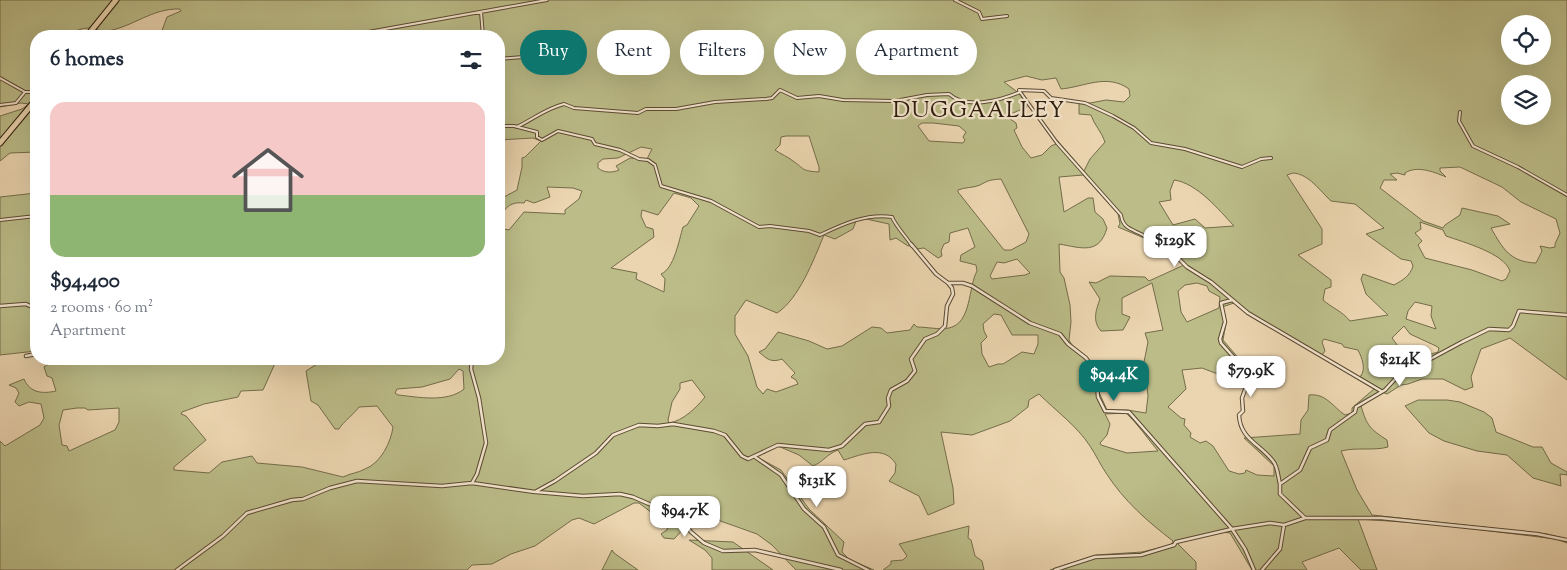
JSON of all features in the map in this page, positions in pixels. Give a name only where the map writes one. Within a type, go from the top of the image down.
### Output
[{"type":"highway","points":[[92,30],[118,0]]},
{"type":"highway","points":[[96,30],[118,0]]},
{"type":"highway","points":[[0,143],[30,107]]},
{"type":"highway","points":[[0,149],[30,112]]},
{"type":"street","points":[[380,30],[547,0]]},
{"type":"street","points":[[955,0],[979,12],[982,18],[1007,16]]},
{"type":"street","points":[[480,12],[483,30]]},
{"type":"street","points":[[505,58],[520,57]]},
{"type":"street","points":[[0,78],[30,93]]},
{"type":"street","points":[[517,127],[532,120],[546,110],[562,104],[574,108],[638,113],[646,109],[676,109],[715,102],[766,99],[772,98],[780,90],[797,98],[819,96],[842,100],[895,101],[927,95],[949,94],[952,100],[960,102],[1011,97],[1020,92],[1019,90],[1043,91],[1051,98],[1084,104],[1124,122],[1157,145],[1186,149],[1242,167],[1250,165],[1260,158],[1271,158]]},
{"type":"street","points":[[0,105],[16,103],[26,92]]},
{"type":"street","points":[[1020,92],[1057,143],[1121,215],[1122,221],[1130,230],[1142,234],[1175,255],[1187,267],[1211,282],[1248,312],[1302,343],[1351,375],[1381,391]]},
{"type":"street","points":[[1460,112],[1458,121],[1473,146],[1518,167],[1567,195]]},
{"type":"street","points":[[505,125],[537,132],[539,139],[548,139],[558,131],[583,136],[592,139],[595,144],[603,147],[620,150],[639,159],[648,160],[655,165],[661,186],[706,202],[711,201],[759,228],[770,226],[820,234],[837,226],[850,224],[857,219],[882,215],[892,217],[897,228],[904,234],[914,249],[920,253],[936,274],[948,282],[953,294],[947,306],[945,326],[937,334],[925,339],[918,347],[912,359],[915,371],[907,381],[891,390],[888,406],[879,422],[865,424],[842,446],[829,450],[778,445],[748,459],[742,456],[725,435],[714,431],[673,424],[658,426],[639,425],[613,435],[596,453],[555,481],[535,492]]},
{"type":"street","points":[[0,220],[30,217]]},
{"type":"street","points":[[948,282],[972,286],[1030,323],[1060,334],[1094,368],[1097,377],[1096,393],[1105,411],[1129,412],[1232,529],[1245,549],[1254,570]]},
{"type":"street","points":[[1232,300],[1221,303],[1225,322],[1220,339],[1221,343],[1237,361],[1246,387],[1242,398],[1243,411],[1239,415],[1238,424],[1250,442],[1274,462],[1280,484],[1280,494],[1305,518]]},
{"type":"street","points":[[0,306],[26,304],[30,306]]},
{"type":"street","points":[[1280,484],[1305,464],[1310,448],[1327,440],[1330,430],[1355,412],[1356,407],[1385,390],[1397,376],[1489,329],[1508,330],[1513,326],[1519,311],[1567,315]]},
{"type":"street","points":[[26,356],[30,355]]},
{"type":"street","points":[[471,365],[486,443],[477,474],[472,483]]},
{"type":"street","points":[[755,457],[781,475],[804,509],[824,527],[838,555],[868,570]]},
{"type":"street","points":[[177,570],[223,536],[247,513],[292,500],[303,499],[330,488],[357,481],[442,486],[472,483],[535,492],[587,496],[620,494],[633,497],[679,517],[694,534],[718,549],[729,551],[755,550],[841,570]]},
{"type":"street","points":[[1056,570],[1095,558],[1141,555],[1174,545],[1176,542],[1232,529],[1270,523],[1284,525],[1305,518],[1381,518],[1537,534],[1567,540]]},
{"type":"street","points":[[1262,570],[1264,564],[1277,553],[1282,542],[1284,525]]},
{"type":"green space","points":[[0,0],[1567,0],[1567,380],[1510,338],[1481,349],[1471,377],[1473,387],[1465,390],[1443,379],[1422,379],[1401,385],[1387,394],[1382,392],[1361,406],[1367,423],[1387,440],[1388,447],[1341,451],[1357,490],[1372,515],[1547,534],[1567,539],[1567,543],[1556,539],[1433,524],[1358,519],[1377,570],[1361,570],[1339,548],[1302,562],[1307,570],[1252,570],[1230,533],[1222,532],[1177,543],[1196,562],[1196,570],[1050,570],[1096,555],[1142,552],[1171,545],[1173,541],[1128,502],[1104,470],[1085,439],[1073,425],[1039,394],[1029,400],[1028,407],[1010,421],[972,435],[941,432],[953,488],[954,504],[928,515],[919,496],[889,481],[895,473],[896,464],[885,455],[873,453],[858,455],[844,460],[838,450],[813,466],[799,455],[778,446],[757,457],[781,470],[809,509],[844,542],[842,552],[850,560],[874,570],[796,570],[772,545],[757,534],[698,513],[674,539],[664,538],[661,534],[667,530],[668,525],[639,503],[634,503],[594,524],[579,518],[572,520],[535,546],[511,554],[492,564],[472,565],[467,570],[0,570],[0,441],[5,446],[40,425],[44,418],[41,404],[29,402],[19,406],[15,402],[19,393],[16,388],[9,385],[24,379],[33,390],[56,391],[52,378],[47,376],[44,367],[47,365],[274,365],[263,390],[241,391],[238,397],[204,404],[182,412],[181,414],[186,416],[206,440],[174,467],[174,470],[209,473],[222,462],[252,456],[257,463],[302,467],[343,477],[349,475],[376,462],[390,439],[393,427],[377,406],[359,407],[339,429],[335,429],[318,405],[311,401],[306,371],[316,365],[505,365],[505,229],[509,230],[524,212],[565,214],[565,210],[579,199],[582,191],[573,188],[547,187],[550,197],[534,203],[526,200],[524,203],[515,203],[505,210],[505,196],[517,190],[522,158],[541,141],[533,138],[505,140],[505,30],[162,30],[167,17],[181,11],[180,9],[170,9],[151,14],[112,30],[88,28],[78,30],[30,30],[30,152],[10,153],[0,161],[0,116],[22,109],[29,104],[21,103],[0,107]],"holes":[[[1026,76],[1042,80],[1056,78],[1061,89],[1104,81],[1121,84],[1129,89],[1130,96],[1124,102],[1106,100],[1090,103],[1079,102],[1079,114],[1091,115],[1105,142],[1090,159],[1084,171],[1057,140],[1055,140],[1056,144],[1051,146],[1042,155],[1031,158],[1022,147],[1014,130],[1017,128],[1016,123],[1006,116],[1027,107],[1020,94],[1004,82]],[[922,123],[959,126],[966,132],[963,137],[965,140],[963,143],[929,141],[918,126]],[[809,136],[819,172],[804,169],[775,150],[780,145],[781,137]],[[641,147],[652,149],[647,159],[630,158],[616,166],[619,170],[608,172],[598,168],[598,163],[603,159],[618,158]],[[1460,167],[1502,187],[1521,202],[1556,219],[1560,233],[1555,247],[1540,246],[1542,251],[1536,263],[1520,260],[1508,253],[1491,228],[1510,224],[1498,216],[1462,208],[1460,215],[1443,228],[1423,221],[1380,188],[1384,180],[1397,180],[1390,174],[1405,175],[1405,173],[1420,169],[1446,177],[1440,171],[1440,168]],[[1293,173],[1304,176],[1331,201],[1355,204],[1384,228],[1366,234],[1401,259],[1411,261],[1413,266],[1408,275],[1394,285],[1363,274],[1361,279],[1366,294],[1388,315],[1350,321],[1323,300],[1325,289],[1331,287],[1331,280],[1298,255],[1322,244],[1322,229],[1287,175]],[[1083,175],[1118,214],[1120,224],[1118,227],[1144,238],[1184,265],[1149,281],[1145,277],[1110,276],[1096,283],[1089,282],[1100,299],[1096,311],[1096,323],[1101,331],[1123,330],[1130,317],[1122,314],[1122,298],[1152,283],[1163,330],[1145,333],[1148,342],[1144,362],[1148,396],[1146,413],[1127,410],[1107,410],[1098,390],[1098,371],[1094,364],[1072,345],[1069,340],[1070,305],[1064,278],[1060,272],[1059,244],[1089,248],[1104,237],[1107,228],[1103,219],[1095,212],[1093,198],[1088,198],[1064,212],[1059,177]],[[1001,179],[1029,234],[1026,242],[1011,250],[1004,250],[958,190],[978,186],[990,180]],[[1174,180],[1191,186],[1207,198],[1234,226],[1205,228],[1195,219],[1173,225],[1159,202],[1171,200],[1170,191]],[[674,193],[691,198],[699,206],[687,225],[683,227],[673,260],[666,271],[661,274],[665,279],[664,292],[636,279],[637,273],[611,268],[654,237],[653,229],[646,227],[641,216],[642,210],[658,215]],[[866,219],[889,224],[890,240],[896,238],[908,246],[913,245],[916,249],[924,248],[938,258],[942,256],[941,251],[944,244],[949,242],[950,233],[968,228],[975,247],[961,255],[960,261],[976,265],[977,271],[966,312],[956,325],[949,328],[917,327],[914,324],[910,330],[887,333],[881,328],[872,327],[842,346],[827,349],[809,341],[778,332],[765,349],[759,352],[769,360],[782,359],[795,373],[791,377],[798,384],[776,392],[767,389],[763,394],[757,387],[748,356],[735,334],[735,316],[746,300],[777,313],[785,307],[799,288],[824,235],[835,239],[853,229],[856,221]],[[1420,222],[1443,230],[1446,236],[1492,254],[1500,259],[1510,271],[1506,279],[1502,281],[1472,270],[1425,258],[1418,245],[1422,241],[1415,233],[1421,229]],[[1017,259],[1030,273],[992,279],[990,276],[997,262],[1004,263]],[[1197,283],[1207,286],[1209,291],[1220,297],[1219,308],[1187,322],[1181,312],[1178,291],[1185,285]],[[1415,302],[1432,306],[1431,316],[1436,329],[1406,319],[1408,311]],[[1234,303],[1258,321],[1374,389],[1352,408],[1352,413],[1345,415],[1325,398],[1309,395],[1308,410],[1301,420],[1300,434],[1244,438],[1274,466],[1274,476],[1257,475],[1246,470],[1245,473],[1239,474],[1229,471],[1213,446],[1206,441],[1200,443],[1190,437],[1191,433],[1184,425],[1185,419],[1168,407],[1186,389],[1182,370],[1202,368],[1223,376],[1251,392],[1241,361],[1223,340],[1225,320],[1222,307]],[[994,314],[1001,315],[1012,335],[1038,335],[1038,344],[1034,354],[1022,352],[1003,364],[989,367],[982,354],[981,343],[987,337],[983,324]],[[1404,326],[1410,334],[1439,348],[1438,352],[1431,354],[1427,351],[1417,356],[1419,360],[1410,362],[1392,338]],[[1324,339],[1358,350],[1363,366],[1361,376],[1358,377],[1322,355],[1325,351],[1322,342]],[[459,369],[463,371],[464,389],[449,396],[423,398],[395,393],[397,389],[422,387],[450,379]],[[692,380],[705,397],[684,417],[669,423],[672,402],[680,389],[680,383]],[[119,408],[119,422],[115,430],[69,451],[67,446],[62,445],[59,425],[63,410]],[[1126,413],[1158,451],[1127,453],[1101,445],[1100,443],[1107,435],[1110,424],[1105,414]]]},
{"type":"green space","points":[[30,194],[30,352],[0,355],[0,197]]},
{"type":"green space","points":[[1418,400],[1460,402],[1484,412],[1492,418],[1496,432],[1533,447],[1542,447],[1551,463],[1567,472],[1567,475],[1560,474],[1561,486],[1533,478],[1507,455],[1477,451],[1444,441],[1429,433],[1405,406]]},
{"type":"green space","points":[[969,526],[968,538],[971,540],[975,556],[982,561],[984,570],[883,570],[891,564],[891,561],[903,560],[907,556],[899,544]]},
{"type":"green space","points":[[689,540],[733,542],[773,570],[712,570],[712,558],[705,550]]},
{"type":"green space","points":[[612,550],[614,553],[638,570],[602,570]]},
{"type":"district","name":"DUGGAALLEY","points":[[979,109]]}]
